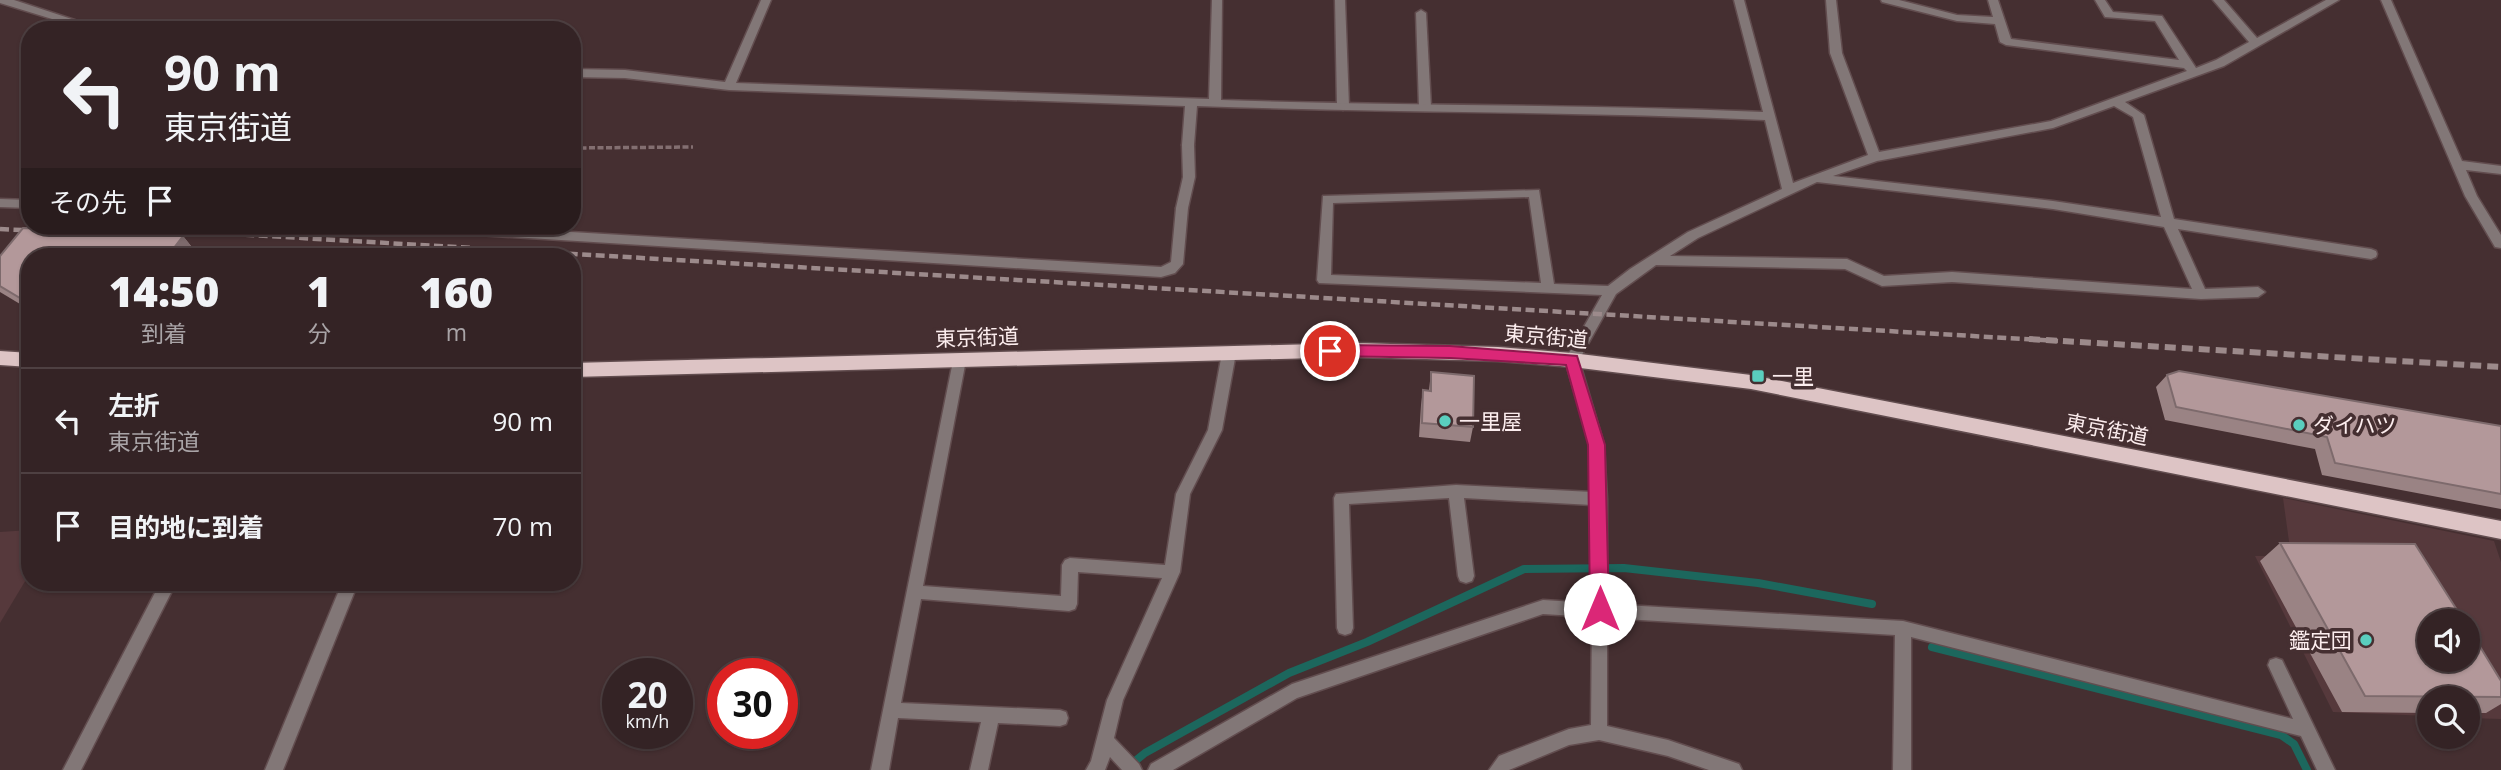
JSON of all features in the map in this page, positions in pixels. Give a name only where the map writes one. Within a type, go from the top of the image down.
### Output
[{"type":"highway","name":"東京街道","points":[[581,370],[1355,350],[1498,354],[1572,360],[1751,382],[2501,530]]},
{"type":"highway","points":[[0,358],[21,359]]},
{"type":"highway","points":[[0,371],[21,370]]},
{"type":"street","points":[[3,0],[71,21]]},
{"type":"street","points":[[729,86],[766,0]]},
{"type":"street","points":[[1215,103],[1217,0]]},
{"type":"street","points":[[1340,0],[1343,106]]},
{"type":"street","points":[[1739,0],[1789,190]]},
{"type":"street","points":[[1832,0],[1836,53],[1875,157]]},
{"type":"street","points":[[1886,0],[1957,18],[2000,22]]},
{"type":"street","points":[[1993,0],[2007,42],[2190,69]]},
{"type":"street","points":[[2100,0],[2109,15],[2158,18],[2190,69]]},
{"type":"street","points":[[2218,0],[2256,43]]},
{"type":"street","points":[[1599,732],[1600,499],[1597,445],[1572,360],[1611,291],[1693,235],[1815,178],[1875,157],[2053,124],[2190,69],[2220,62],[2334,0]]},
{"type":"street","points":[[2386,0],[2471,196],[2500,244]]},
{"type":"street","points":[[1421,13],[1425,107]]},
{"type":"street","points":[[581,73],[625,74],[729,86],[1191,103],[1770,116]]},
{"type":"street","points":[[2115,101],[2138,115],[2169,223],[2201,294]]},
{"type":"street","points":[[547,235],[1161,272],[1170,270],[1177,264],[1182,208],[1189,187],[1191,103]]},
{"type":"street","points":[[2457,165],[2501,170]]},
{"type":"street","points":[[1815,178],[2053,205],[2371,254]]},
{"type":"street","points":[[1548,289],[1535,193],[1327,199],[1324,280],[1548,289],[1611,291]]},
{"type":"street","points":[[0,202],[21,203]]},
{"type":"street","points":[[1654,260],[1847,264],[1882,281],[1952,277],[2201,294],[2258,292]]},
{"type":"street","points":[[1095,770],[1108,743],[1115,700],[1172,572],[1183,494],[1214,429],[1229,354]]},
{"type":"street","points":[[880,770],[959,360]]},
{"type":"street","points":[[1345,628],[1341,498],[1456,491],[1600,499]]},
{"type":"street","points":[[1456,491],[1466,576]]},
{"type":"street","points":[[914,593],[1069,604],[1070,565],[1172,572]]},
{"type":"street","points":[[72,770],[164,591]]},
{"type":"street","points":[[274,770],[347,591]]},
{"type":"street","points":[[1157,770],[1292,692],[1543,607],[1903,628],[2307,730]]},
{"type":"street","points":[[1902,770],[1903,628]]},
{"type":"street","points":[[2276,666],[2326,770]]},
{"type":"street","points":[[891,710],[1060,718]]},
{"type":"street","points":[[979,770],[991,715]]},
{"type":"street","points":[[1498,770],[1505,762],[1569,737],[1599,732],[1668,748],[1733,770]]},
{"type":"street","points":[[1108,743],[1133,770]]},
{"type":"path","points":[[581,148],[693,147]]},
{"type":"shaded area","points":[[2283,498],[2494,541],[2501,562],[2501,719],[2480,718],[2480,686],[2417,686],[2417,716],[2333,712],[2255,556],[2291,556]]},
{"type":"shaded area","points":[[21,531],[21,588],[0,623],[0,532]]},
{"type":"building","points":[[21,230],[21,235],[183,236],[174,248],[21,248],[21,299],[0,286],[0,256]]},
{"type":"building","points":[[2179,371],[2501,426],[2501,494],[2335,463],[2327,437],[2176,407],[2167,375]]},
{"type":"building","name":"一里屋","points":[[1431,372],[1474,376],[1473,427],[1422,423],[1423,390],[1431,391]]},
{"type":"building","name":"鑑定団","points":[[2280,543],[2415,544],[2456,609],[2417,609],[2417,672],[2480,672],[2480,647],[2501,681],[2501,697],[2480,697],[2480,686],[2417,686],[2417,696],[2365,696]]},
{"type":"waterway","points":[[1124,770],[1145,753],[1289,673],[1367,642],[1524,569],[1624,568],[1758,583],[1872,604]]},
{"type":"waterway","points":[[1932,647],[2281,735],[2294,744],[2307,770]]},
{"type":"railway","points":[[0,229],[21,230]]},
{"type":"railway","points":[[250,235],[472,248]]},
{"type":"railway","points":[[581,254],[2058,341]]},
{"type":"railway","points":[[2029,339],[2501,367]]},
{"type":"place","name":"一里","points":[[1758,376]]},
{"type":"place","name":"一里屋","points":[[1445,421]]},
{"type":"place","name":"ダイハツ","points":[[2299,425]]},
{"type":"place","name":"鑑定団","points":[[2366,640]]},
{"type":"route","points":[[1330,351],[1450,352],[1572,360],[1597,445],[1600,609]]}]
